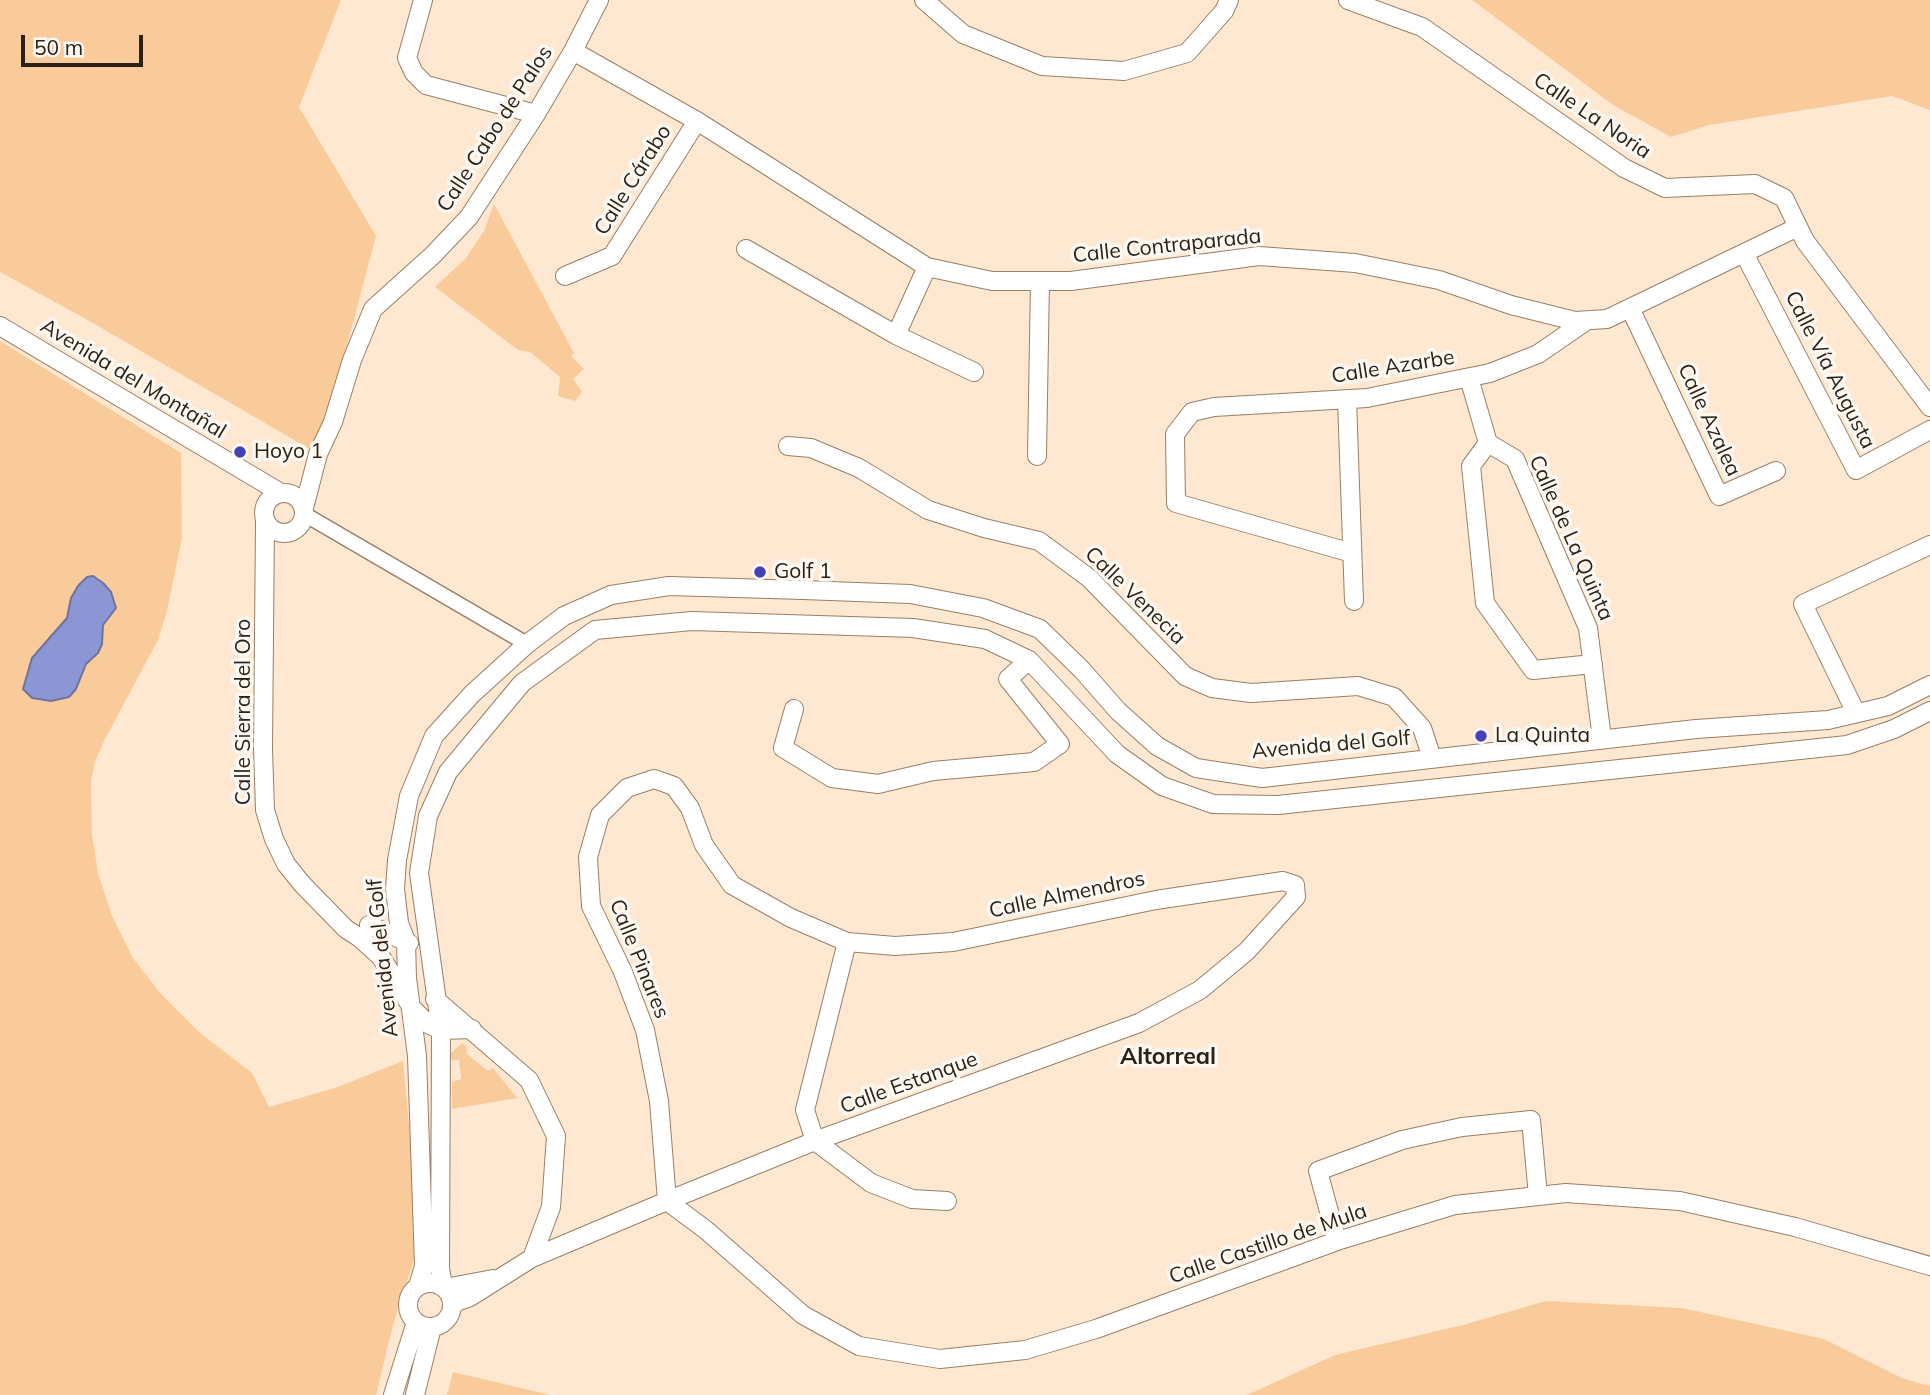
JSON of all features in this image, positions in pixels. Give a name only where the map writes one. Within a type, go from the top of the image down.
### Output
[{"type":"street","points":[[423,0],[407,58],[414,73],[426,85],[536,114]]},
{"type":"street","name":"Calle Cabo de Palos","points":[[304,511],[318,454],[333,422],[352,360],[373,309],[433,255],[469,217],[536,114],[599,0]]},
{"type":"street","points":[[924,0],[963,34],[1042,65],[1124,71],[1187,53],[1224,11],[1229,0]]},
{"type":"street","name":"Calle La Noria","points":[[1348,0],[1422,27],[1624,168],[1665,188],[1755,184],[1784,198],[1805,241],[1930,407]]},
{"type":"street","name":"Calle Contraparada","points":[[573,51],[696,121],[928,267],[992,281],[1071,281],[1259,256],[1355,263],[1439,280],[1511,305],[1575,321],[1586,321],[1607,319],[1798,227]]},
{"type":"street","name":"Calle Cárabo","points":[[565,276],[612,256],[696,121]]},
{"type":"street","points":[[746,249],[896,335],[974,372]]},
{"type":"street","name":"Calle Vía Augusta","points":[[1744,253],[1856,470],[1930,430]]},
{"type":"street","points":[[896,335],[928,267]]},
{"type":"street","points":[[1037,456],[1040,281]]},
{"type":"street","name":"Calle Azalea","points":[[1630,308],[1720,496],[1776,471]]},
{"type":"street","name":"Calle Azarbe","points":[[1352,553],[1176,503],[1175,434],[1192,412],[1214,407],[1367,398],[1490,373],[1538,354],[1586,321]]},
{"type":"street","name":"Avenida del Montañal","points":[[0,326],[242,471],[284,493]]},
{"type":"street","points":[[1469,378],[1488,443],[1471,466],[1485,603],[1533,670],[1593,664]]},
{"type":"street","points":[[1348,399],[1354,601]]},
{"type":"street","name":"Calle de La Quinta","points":[[1488,443],[1515,459],[1588,628],[1602,739]]},
{"type":"street","name":"Calle Venecia","points":[[788,446],[811,448],[859,468],[928,510],[1039,541],[1089,578],[1185,676],[1212,688],[1251,693],[1358,686],[1394,697],[1422,728],[1432,758]]},
{"type":"street","name":"Calle Cabo de Palos","points":[[284,493],[318,454]]},
{"type":"street","name":"Avenida del Montañal","points":[[242,471],[265,514]]},
{"type":"street","points":[[287,533],[274,531],[265,514],[270,498],[284,493],[298,498],[304,511],[527,644]]},
{"type":"street","points":[[266,566],[287,533],[299,527],[304,511]]},
{"type":"street","name":"Calle Sierra del Oro","points":[[265,514],[265,810],[274,839],[286,864],[346,929],[365,932],[412,1008]]},
{"type":"street","points":[[1856,713],[1803,604],[1930,545]]},
{"type":"street","name":"Avenida del Golf","points":[[418,1286],[424,1266],[417,1056],[407,978],[406,940],[399,923],[395,889],[397,860],[409,796],[435,736],[472,694],[527,644],[564,617],[611,594],[669,586],[910,594],[983,608],[1040,629],[1083,670],[1118,711],[1157,746],[1196,768],[1262,778],[1696,729],[1828,720],[1888,706],[1930,685]]},
{"type":"street","points":[[395,889],[393,905],[387,917],[365,932],[380,945],[406,940],[413,931],[428,816],[448,772],[522,683],[594,630],[692,621],[913,628],[985,639],[1029,660],[1117,754],[1162,786],[1213,804],[1278,805],[1847,745],[1894,729],[1930,711]]},
{"type":"street","points":[[794,709],[783,748],[832,778],[878,785],[933,771],[1034,762],[1060,744],[1008,679],[1029,660]]},
{"type":"street","name":"Calle Pinares","points":[[667,1201],[659,1101],[645,1030],[591,906],[588,857],[600,815],[626,788],[654,779],[674,786],[690,808],[704,845],[732,885],[791,918],[847,942]]},
{"type":"street","points":[[419,873],[441,1030],[440,1268],[447,1292],[449,1317],[439,1326],[424,1324],[408,1310],[413,1290],[418,1286],[432,1283],[447,1292]]},
{"type":"street","name":"Calle Almendros","points":[[847,942],[895,946],[953,942],[1169,898],[1283,881],[1296,886]]},
{"type":"street","name":"Calle Estanque","points":[[447,1292],[470,1297],[532,1258],[667,1201],[816,1141],[1151,1016],[1200,990],[1247,951],[1296,897],[1296,886]]},
{"type":"street","points":[[406,940],[421,958],[426,986],[438,1002],[528,1080],[556,1136],[551,1207],[532,1258]]},
{"type":"street","points":[[847,942],[805,1110],[816,1141],[871,1183],[912,1199],[947,1201]]},
{"type":"street","points":[[412,1008],[428,1024],[441,1030],[472,1029]]},
{"type":"street","points":[[1337,1241],[1318,1171],[1402,1140],[1462,1127],[1531,1120],[1538,1196]]},
{"type":"street","name":"Calle Castillo de Mula","points":[[667,1201],[706,1230],[803,1315],[859,1346],[940,1359],[1025,1350],[1096,1329],[1337,1241],[1455,1205],[1566,1193],[1680,1201],[1796,1227],[1930,1266]]},
{"type":"street","points":[[393,1395],[424,1324]]},
{"type":"street","points":[[415,1395],[424,1324]]},
{"type":"shaded area","points":[[0,0],[341,0],[299,107],[376,236],[318,454],[0,272]]},
{"type":"shaded area","points":[[1472,0],[1930,0],[1930,110],[1892,96],[1709,125],[1671,137],[1613,105]]},
{"type":"shaded area","points":[[494,204],[574,353],[571,356],[584,369],[573,379],[582,392],[575,401],[558,396],[560,377],[530,352],[518,350],[435,287],[466,258],[484,231]]},
{"type":"shaded area","points":[[0,341],[181,453],[182,538],[167,611],[158,640],[104,741],[91,781],[92,834],[98,873],[112,916],[133,958],[161,994],[199,1032],[252,1073],[269,1107],[335,1088],[403,1061],[420,1241],[393,1325],[376,1395],[0,1395]]},
{"type":"shaded area","points":[[462,1043],[467,1047],[466,1053],[488,1071],[493,1068],[517,1098],[452,1109],[452,1082],[461,1079],[459,1060],[452,1060],[450,1054]]},
{"type":"shaded area","points":[[1546,1301],[1682,1308],[1824,1339],[1904,1379],[1930,1386],[1930,1395],[1247,1395],[1335,1355],[1463,1325]]},
{"type":"shaded area","points":[[453,1372],[550,1395],[447,1395]]},
{"type":"water","points":[[93,576],[111,592],[116,608],[103,625],[102,644],[98,653],[86,664],[76,689],[69,697],[51,701],[32,698],[23,689],[32,658],[67,618],[71,598],[78,586],[87,577]]},
{"type":"place","name":"Hoyo 1","points":[[240,452]]},
{"type":"place","name":"Golf 1","points":[[760,572]]},
{"type":"place","name":"La Quinta","points":[[1481,736]]},
{"type":"district","name":"Altorreal","points":[[1168,1057]]}]
